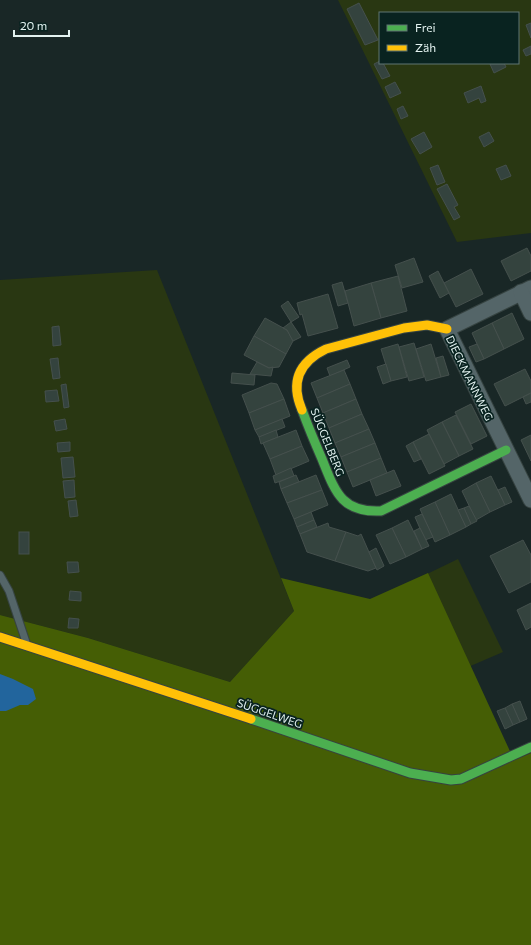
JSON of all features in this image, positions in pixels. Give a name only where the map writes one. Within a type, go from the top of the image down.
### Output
[{"type":"street","name":"DIECKMANNWEG","points":[[530,498],[447,329],[526,290],[531,313]]},
{"type":"street","name":"SÜGGELBERG","points":[[447,329],[427,325],[404,328],[326,349],[313,354],[305,363],[298,375],[296,386],[297,399],[333,487],[340,498],[358,510],[369,512],[381,511],[506,450]]},
{"type":"street","name":"SÜGGELWEG","points":[[0,637],[178,694],[410,773],[452,780],[461,779],[531,747]]},
{"type":"lane","points":[[0,575],[9,591],[27,646]]},
{"type":"green space","points":[[338,0],[531,0],[531,233],[457,242]]},
{"type":"green space","points":[[157,270],[294,611],[230,682],[88,638],[0,615],[0,280]]},
{"type":"green space","points":[[458,559],[503,652],[445,677],[427,574]]},
{"type":"green space","points":[[428,573],[514,760],[531,753],[531,945],[0,945],[0,615],[88,638],[230,682],[294,611],[281,578],[370,599]]},
{"type":"water","points":[[0,674],[33,689],[36,699],[28,705],[20,705],[6,711],[0,711]]},
{"type":"building","points":[[359,3],[378,40],[365,45],[347,9]]},
{"type":"building","points":[[531,23],[531,38],[526,25]]},
{"type":"building","points":[[531,46],[531,54],[526,56],[523,50]]},
{"type":"building","points":[[379,62],[379,64],[384,64],[390,76],[382,79],[374,64]]},
{"type":"building","points":[[490,64],[504,64],[506,67],[494,73]]},
{"type":"building","points":[[395,82],[401,93],[390,98],[385,87]]},
{"type":"building","points":[[481,86],[486,101],[481,103],[479,98],[468,103],[464,93]]},
{"type":"building","points":[[403,106],[408,116],[401,119],[397,109]]},
{"type":"building","points":[[424,132],[432,147],[420,154],[411,139]]},
{"type":"building","points":[[489,132],[494,141],[484,147],[479,137]]},
{"type":"building","points":[[438,165],[445,182],[437,185],[430,168]]},
{"type":"building","points":[[506,165],[511,176],[501,180],[496,169]]},
{"type":"building","points":[[447,184],[458,205],[454,207],[460,217],[454,220],[437,189]]},
{"type":"building","points":[[527,248],[531,256],[531,271],[511,281],[501,261]]},
{"type":"building","points":[[414,258],[423,282],[402,288],[395,265]]},
{"type":"building","points":[[471,269],[483,294],[456,307],[444,283]]},
{"type":"building","points":[[438,271],[449,293],[440,298],[429,276]]},
{"type":"building","points":[[398,276],[407,311],[381,318],[371,283]]},
{"type":"building","points":[[342,282],[348,303],[338,306],[332,285]]},
{"type":"building","points":[[371,283],[381,318],[354,326],[345,291]]},
{"type":"building","points":[[328,294],[338,328],[308,336],[302,314],[300,315],[297,303]]},
{"type":"building","points":[[288,301],[299,317],[291,322],[281,306]]},
{"type":"building","points":[[512,313],[524,339],[504,349],[492,323]]},
{"type":"building","points":[[265,318],[287,330],[293,341],[286,354],[254,336]]},
{"type":"building","points":[[291,322],[301,337],[293,341],[287,330],[283,328]]},
{"type":"building","points":[[492,323],[504,349],[484,359],[472,333]]},
{"type":"building","points":[[59,326],[61,345],[53,346],[52,327]]},
{"type":"building","points":[[254,336],[286,354],[279,367],[269,368],[244,355]]},
{"type":"building","points":[[414,343],[424,377],[409,381],[399,347]]},
{"type":"building","points":[[398,344],[407,377],[391,381],[381,349]]},
{"type":"building","points":[[431,344],[441,377],[426,381],[416,349]]},
{"type":"building","points":[[477,344],[484,359],[476,362],[469,347]]},
{"type":"building","points":[[443,356],[449,375],[441,377],[436,358]]},
{"type":"building","points":[[58,358],[60,378],[53,379],[50,359]]},
{"type":"building","points":[[347,360],[350,367],[330,376],[327,368]]},
{"type":"building","points":[[257,362],[269,368],[273,367],[271,376],[250,374]]},
{"type":"building","points":[[386,364],[391,381],[383,384],[377,367]]},
{"type":"building","points":[[525,369],[531,381],[531,393],[505,406],[494,384]]},
{"type":"building","points":[[344,370],[350,384],[317,398],[311,383]]},
{"type":"building","points":[[232,373],[255,375],[254,385],[231,383]]},
{"type":"building","points":[[271,383],[277,384],[284,399],[249,413],[242,395]]},
{"type":"building","points":[[66,384],[69,407],[64,408],[61,385]]},
{"type":"building","points":[[350,384],[356,399],[323,413],[317,398]]},
{"type":"building","points":[[57,390],[59,401],[46,402],[45,391]]},
{"type":"building","points":[[531,393],[531,402],[526,404],[523,397]]},
{"type":"building","points":[[284,399],[290,416],[255,430],[249,413]]},
{"type":"building","points":[[356,399],[362,414],[329,428],[323,413]]},
{"type":"building","points":[[471,404],[487,436],[471,444],[455,412]]},
{"type":"building","points":[[362,414],[369,429],[335,443],[329,428]]},
{"type":"building","points":[[456,415],[473,449],[459,456],[442,422]]},
{"type":"building","points":[[65,419],[67,429],[56,431],[54,421]]},
{"type":"building","points":[[282,419],[285,427],[259,437],[255,430]]},
{"type":"building","points":[[442,422],[459,456],[444,464],[427,430]]},
{"type":"building","points":[[369,429],[375,443],[341,457],[335,443]]},
{"type":"building","points":[[276,430],[278,437],[261,444],[259,437]]},
{"type":"building","points":[[296,430],[302,446],[270,459],[263,443]]},
{"type":"building","points":[[429,434],[445,466],[429,474],[413,442]]},
{"type":"building","points":[[531,435],[531,461],[521,440]]},
{"type":"building","points":[[70,442],[70,451],[58,452],[57,443]]},
{"type":"building","points":[[413,442],[421,459],[414,462],[406,446]]},
{"type":"building","points":[[375,443],[381,458],[347,472],[341,457]]},
{"type":"building","points":[[302,446],[309,461],[276,475],[270,459]]},
{"type":"building","points":[[73,457],[75,477],[63,478],[61,458]]},
{"type":"building","points":[[381,458],[387,473],[353,487],[347,472]]},
{"type":"building","points":[[291,468],[294,476],[275,483],[273,476]]},
{"type":"building","points":[[394,470],[401,486],[376,496],[370,480]]},
{"type":"building","points":[[296,475],[299,482],[281,489],[279,482]]},
{"type":"building","points":[[316,475],[322,490],[287,503],[281,489]]},
{"type":"building","points":[[491,476],[505,505],[490,512],[476,483]]},
{"type":"building","points":[[74,480],[75,497],[65,498],[63,481]]},
{"type":"building","points":[[476,483],[490,512],[476,520],[462,491]]},
{"type":"building","points":[[505,487],[512,502],[505,505],[498,490]]},
{"type":"building","points":[[322,490],[328,505],[294,519],[287,503]]},
{"type":"building","points":[[451,494],[466,527],[450,535],[435,502]]},
{"type":"building","points":[[76,500],[78,516],[70,517],[68,501]]},
{"type":"building","points":[[435,502],[450,535],[435,542],[420,509]]},
{"type":"building","points":[[469,506],[477,521],[471,524],[464,508]]},
{"type":"building","points":[[464,508],[471,524],[466,527],[458,510]]},
{"type":"building","points":[[311,512],[314,520],[297,527],[294,519]]},
{"type":"building","points":[[422,514],[433,537],[425,540],[415,517]]},
{"type":"building","points":[[314,520],[317,527],[300,534],[297,527]]},
{"type":"building","points":[[408,520],[422,549],[406,557],[392,528]]},
{"type":"building","points":[[328,523],[329,527],[346,532],[335,561],[307,552],[300,534]]},
{"type":"building","points":[[392,528],[406,557],[390,564],[376,535]]},
{"type":"building","points":[[420,528],[429,546],[422,549],[414,531]]},
{"type":"building","points":[[19,532],[29,532],[29,554],[19,554]]},
{"type":"building","points":[[346,532],[358,536],[361,534],[376,568],[368,571],[335,561]]},
{"type":"building","points":[[523,540],[531,555],[531,582],[509,593],[490,556]]},
{"type":"building","points":[[376,548],[384,566],[377,570],[369,552]]},
{"type":"building","points":[[67,562],[78,562],[79,572],[68,573]]},
{"type":"building","points":[[70,591],[81,592],[81,601],[69,600]]},
{"type":"building","points":[[531,603],[531,627],[526,630],[517,610]]},
{"type":"building","points":[[69,618],[79,619],[78,628],[68,628]]},
{"type":"building","points":[[520,701],[527,719],[520,722],[512,704]]},
{"type":"building","points":[[512,704],[520,722],[513,725],[505,708]]},
{"type":"building","points":[[505,708],[513,725],[505,729],[497,711]]},
{"type":"traffic: fast","points":[[302,410],[331,481],[341,498],[348,504],[368,511],[381,511],[506,450]]},
{"type":"traffic: fast","points":[[251,719],[410,773],[451,780],[461,779],[531,747]]},
{"type":"traffic: slow","points":[[302,410],[298,400],[297,390],[299,374],[309,360],[317,354],[326,349],[404,328],[427,325],[447,329]]},
{"type":"traffic: slow","points":[[0,637],[251,719]]}]
